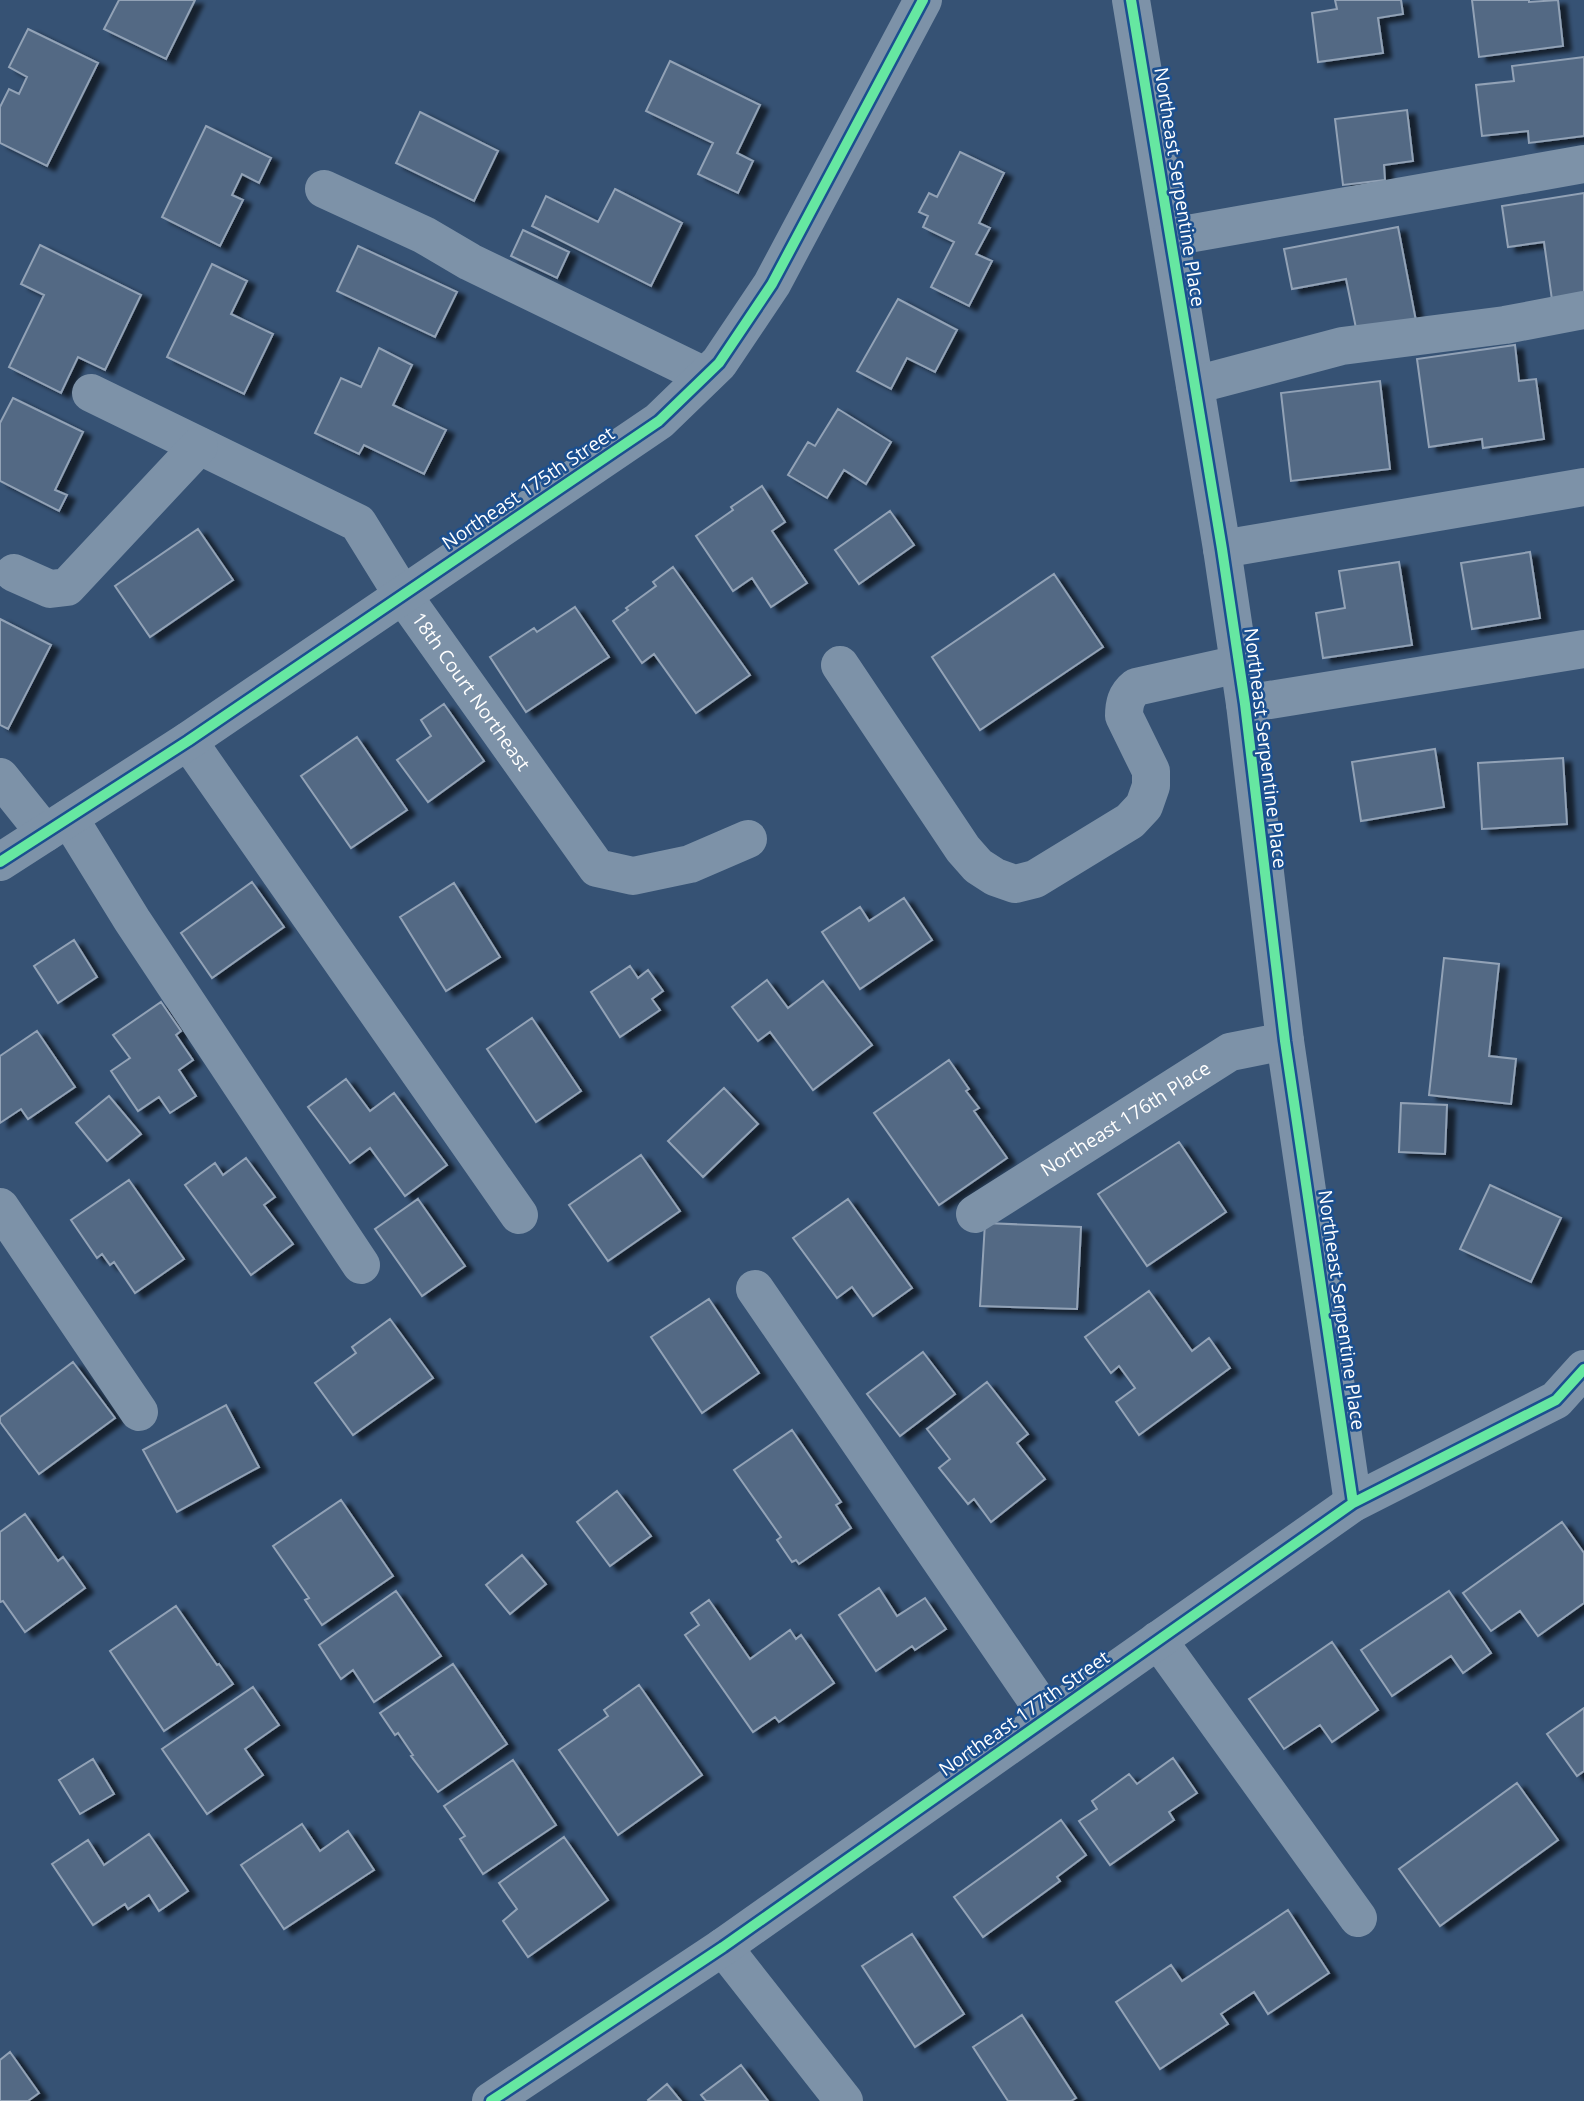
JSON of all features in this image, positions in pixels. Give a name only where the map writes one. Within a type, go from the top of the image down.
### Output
[{"type":"street","name":"Northeast 175th Street","points":[[0,862],[188,741],[659,421],[719,363],[772,284],[923,0]]},
{"type":"street","name":"Northeast Serpentine Place","points":[[1131,0],[1245,704],[1285,1041],[1353,1503]]},
{"type":"street","points":[[1171,237],[1584,164]]},
{"type":"street","points":[[324,189],[424,235],[470,262],[705,376]]},
{"type":"street","points":[[1195,385],[1342,346],[1505,325],[1584,310]]},
{"type":"street","name":"18th Court Northeast","points":[[91,393],[358,523],[402,594],[597,868],[634,876],[690,864],[748,839]]},
{"type":"street","points":[[14,573],[50,589],[67,587],[199,446]]},
{"type":"street","points":[[1222,550],[1584,487]]},
{"type":"street","points":[[1245,704],[1584,649]]},
{"type":"street","points":[[840,665],[963,849],[987,872],[1014,884],[1035,879],[1130,821],[1144,806],[1151,786],[1151,771],[1125,716],[1124,707],[1129,692],[1136,687],[1239,664]]},
{"type":"street","points":[[188,741],[519,1216]]},
{"type":"street","points":[[0,777],[57,825],[132,920],[361,1265]]},
{"type":"street","name":"Northeast 176th Place","points":[[975,1214],[1230,1052],[1285,1041]]},
{"type":"street","points":[[0,1207],[139,1412]]},
{"type":"street","points":[[755,1289],[1048,1717]]},
{"type":"street","name":"Northeast 177th Street","points":[[491,2101],[723,1947],[1353,1503],[1556,1399],[1584,1369]]},
{"type":"street","points":[[1158,1640],[1358,1918]]},
{"type":"street","points":[[723,1947],[844,2101]]},
{"type":"building","points":[[119,0],[195,0],[166,59],[104,29]]},
{"type":"building","points":[[1335,0],[1401,0],[1403,14],[1378,18],[1383,53],[1318,62],[1312,13],[1337,9]]},
{"type":"building","points":[[1472,0],[1558,0],[1563,46],[1479,57]]},
{"type":"building","points":[[28,29],[98,63],[47,166],[0,143],[0,107],[9,89],[19,94],[27,77],[9,67]]},
{"type":"building","points":[[1584,57],[1584,136],[1529,143],[1528,131],[1482,136],[1476,85],[1514,81],[1512,66]]},
{"type":"building","points":[[670,61],[760,105],[737,153],[753,161],[738,193],[698,174],[713,143],[646,111]]},
{"type":"building","points":[[1407,110],[1413,161],[1384,165],[1385,180],[1343,185],[1335,119]]},
{"type":"building","points":[[420,112],[498,151],[474,201],[396,163]]},
{"type":"building","points":[[206,126],[271,158],[259,183],[242,174],[232,195],[243,200],[220,246],[162,217]]},
{"type":"building","points":[[960,152],[1004,173],[979,223],[990,228],[976,254],[992,261],[969,306],[931,287],[954,242],[923,227],[928,216],[919,212],[929,193],[937,197]]},
{"type":"building","points":[[615,189],[682,223],[651,286],[532,226],[546,196],[598,222]]},
{"type":"building","points":[[1584,193],[1584,296],[1552,300],[1544,242],[1508,247],[1502,206]]},
{"type":"building","points":[[1398,227],[1416,321],[1357,333],[1346,279],[1292,289],[1284,249]]},
{"type":"building","points":[[523,230],[569,252],[557,278],[511,256]]},
{"type":"building","points":[[40,245],[141,295],[105,370],[78,357],[61,393],[9,367],[44,295],[21,284]]},
{"type":"building","points":[[358,246],[457,292],[435,337],[337,291]]},
{"type":"building","points":[[212,264],[247,281],[231,314],[273,334],[244,394],[167,357]]},
{"type":"building","points":[[898,299],[957,330],[935,372],[907,358],[891,389],[857,371]]},
{"type":"building","points":[[1515,345],[1519,381],[1536,379],[1544,439],[1483,448],[1482,439],[1429,447],[1417,359]]},
{"type":"building","points":[[379,348],[412,365],[393,405],[446,430],[424,474],[364,445],[359,454],[315,433],[341,378],[361,387]]},
{"type":"building","points":[[1380,381],[1390,469],[1291,481],[1281,393]]},
{"type":"building","points":[[13,398],[83,432],[55,490],[67,495],[59,511],[0,481],[0,423]]},
{"type":"building","points":[[838,409],[891,442],[866,484],[844,470],[827,498],[788,475],[808,442],[815,446]]},
{"type":"building","points":[[762,486],[785,522],[772,531],[807,583],[771,607],[752,578],[733,591],[696,536]]},
{"type":"building","points":[[890,511],[914,545],[859,584],[835,550]]},
{"type":"building","points":[[198,529],[233,580],[150,637],[115,586]]},
{"type":"building","points":[[1530,552],[1540,618],[1472,629],[1461,563]]},
{"type":"building","points":[[1399,562],[1412,645],[1323,658],[1316,613],[1345,608],[1339,571]]},
{"type":"building","points":[[673,567],[750,675],[696,713],[654,654],[642,663],[613,621],[656,586],[653,582]]},
{"type":"building","points":[[1054,574],[1103,647],[980,730],[932,657]]},
{"type":"building","points":[[575,607],[609,657],[526,712],[490,657],[534,628],[537,632]]},
{"type":"building","points":[[0,619],[51,645],[8,729],[0,725]]},
{"type":"building","points":[[444,704],[484,761],[428,802],[397,760],[431,736],[421,720]]},
{"type":"building","points":[[357,737],[407,810],[351,848],[301,776]]},
{"type":"building","points":[[1435,749],[1444,807],[1361,821],[1352,762]]},
{"type":"building","points":[[1563,758],[1567,824],[1482,829],[1478,763]]},
{"type":"building","points":[[252,882],[284,927],[212,978],[181,933]]},
{"type":"building","points":[[454,883],[500,957],[446,991],[400,917]]},
{"type":"building","points":[[904,898],[932,940],[860,989],[822,932],[860,907],[869,921]]},
{"type":"building","points":[[74,940],[97,977],[58,1003],[34,966]]},
{"type":"building","points":[[1444,958],[1499,964],[1489,1056],[1516,1059],[1511,1104],[1429,1095]]},
{"type":"building","points":[[630,966],[638,978],[648,970],[663,991],[652,999],[660,1010],[620,1037],[591,992]]},
{"type":"building","points":[[767,980],[788,1008],[823,981],[872,1045],[813,1090],[770,1032],[758,1041],[732,1007]]},
{"type":"building","points":[[161,1002],[181,1031],[176,1035],[193,1060],[179,1070],[196,1096],[170,1113],[159,1097],[138,1111],[111,1071],[130,1058],[113,1035]]},
{"type":"building","points":[[532,1018],[581,1091],[536,1122],[487,1049]]},
{"type":"building","points":[[37,1031],[75,1087],[28,1119],[21,1109],[0,1123],[0,1056]]},
{"type":"building","points":[[949,1060],[979,1108],[974,1111],[1007,1158],[939,1205],[874,1113]]},
{"type":"building","points":[[346,1079],[370,1111],[394,1093],[447,1165],[405,1196],[370,1148],[350,1163],[308,1107]]},
{"type":"building","points":[[724,1088],[758,1124],[703,1177],[668,1141]]},
{"type":"building","points":[[109,1096],[141,1134],[107,1161],[76,1123]]},
{"type":"building","points":[[1401,1103],[1447,1105],[1445,1154],[1399,1152]]},
{"type":"building","points":[[1179,1142],[1226,1212],[1147,1266],[1098,1194]]},
{"type":"building","points":[[641,1155],[680,1211],[608,1261],[569,1205]]},
{"type":"building","points":[[246,1158],[275,1197],[264,1205],[293,1244],[251,1275],[185,1185],[215,1163],[223,1175]]},
{"type":"building","points":[[129,1180],[184,1259],[135,1293],[114,1262],[110,1265],[102,1254],[97,1258],[71,1220]]},
{"type":"building","points":[[1490,1185],[1561,1218],[1531,1282],[1460,1249]]},
{"type":"building","points":[[418,1199],[465,1266],[422,1296],[375,1229]]},
{"type":"building","points":[[848,1199],[912,1288],[873,1316],[852,1287],[837,1298],[793,1238]]},
{"type":"building","points":[[985,1223],[1081,1227],[1077,1309],[980,1306]]},
{"type":"building","points":[[1149,1291],[1192,1351],[1209,1338],[1230,1368],[1139,1435],[1116,1402],[1135,1388],[1119,1366],[1111,1373],[1085,1337]]},
{"type":"building","points":[[709,1299],[759,1373],[702,1413],[651,1337]]},
{"type":"building","points":[[390,1319],[433,1378],[353,1435],[315,1383],[356,1353],[352,1347]]},
{"type":"building","points":[[923,1352],[955,1394],[900,1436],[867,1394]]},
{"type":"building","points":[[73,1362],[115,1418],[39,1474],[0,1422],[0,1417]]},
{"type":"building","points":[[987,1382],[1028,1434],[1017,1443],[1045,1479],[991,1522],[974,1499],[968,1504],[939,1468],[950,1459],[927,1429]]},
{"type":"building","points":[[226,1405],[259,1467],[177,1512],[143,1450]]},
{"type":"building","points":[[792,1430],[841,1502],[836,1505],[851,1528],[799,1564],[796,1560],[792,1562],[777,1540],[781,1537],[734,1470]]},
{"type":"building","points":[[617,1491],[651,1536],[610,1566],[577,1522]]},
{"type":"building","points":[[341,1500],[393,1576],[322,1625],[305,1600],[309,1598],[273,1546]]},
{"type":"building","points":[[25,1514],[58,1561],[63,1557],[85,1588],[25,1632],[3,1601],[0,1602],[0,1532]]},
{"type":"building","points":[[1562,1522],[1584,1553],[1584,1603],[1538,1636],[1520,1611],[1491,1631],[1463,1593]]},
{"type":"building","points":[[522,1555],[546,1584],[510,1614],[486,1585]]},
{"type":"building","points":[[879,1588],[897,1616],[925,1598],[946,1629],[915,1650],[912,1646],[876,1671],[839,1615]]},
{"type":"building","points":[[396,1591],[441,1656],[374,1702],[353,1670],[341,1679],[319,1645]]},
{"type":"building","points":[[1449,1591],[1491,1653],[1463,1673],[1451,1656],[1392,1696],[1361,1650]]},
{"type":"building","points":[[709,1600],[750,1659],[790,1630],[796,1639],[801,1635],[834,1683],[779,1722],[775,1717],[753,1732],[685,1635],[699,1625],[691,1613]]},
{"type":"building","points":[[176,1606],[233,1684],[164,1731],[110,1651]]},
{"type":"building","points":[[1332,1642],[1378,1710],[1332,1742],[1320,1725],[1284,1749],[1249,1699]]},
{"type":"building","points":[[453,1664],[507,1744],[438,1792],[411,1756],[413,1755],[398,1733],[395,1735],[380,1713]]},
{"type":"building","points":[[639,1685],[702,1775],[618,1835],[559,1750],[608,1716],[604,1710]]},
{"type":"building","points":[[253,1687],[279,1725],[245,1749],[263,1775],[207,1814],[162,1749]]},
{"type":"building","points":[[1584,1708],[1584,1771],[1577,1776],[1547,1734]]},
{"type":"building","points":[[1173,1758],[1197,1793],[1169,1812],[1174,1820],[1110,1865],[1079,1821],[1097,1809],[1092,1801],[1129,1774],[1137,1784]]},
{"type":"building","points":[[93,1759],[114,1794],[80,1814],[59,1780]]},
{"type":"building","points":[[513,1760],[556,1825],[483,1874],[460,1839],[465,1836],[444,1806]]},
{"type":"building","points":[[1517,1783],[1558,1840],[1440,1926],[1399,1869]]},
{"type":"building","points":[[1061,1820],[1086,1855],[1057,1877],[1060,1881],[983,1937],[954,1897]]},
{"type":"building","points":[[302,1824],[320,1851],[348,1831],[374,1870],[284,1929],[241,1865]]},
{"type":"building","points":[[149,1834],[188,1891],[159,1911],[149,1895],[128,1909],[125,1904],[93,1925],[52,1864],[88,1840],[104,1865]]},
{"type":"building","points":[[564,1837],[608,1900],[528,1957],[503,1921],[517,1909],[499,1883]]},
{"type":"building","points":[[1288,1910],[1329,1973],[1268,2014],[1254,1992],[1221,2014],[1228,2024],[1160,2069],[1116,2002],[1171,1965],[1182,1981]]},
{"type":"building","points":[[912,1934],[964,2014],[915,2047],[862,1966]]},
{"type":"building","points":[[1022,2015],[1076,2098],[1071,2101],[1008,2101],[973,2047]]},
{"type":"building","points":[[10,2052],[39,2093],[28,2101],[0,2101],[0,2060]]},
{"type":"building","points":[[741,2065],[768,2101],[706,2101],[701,2095]]},
{"type":"building","points":[[667,2084],[681,2101],[648,2100]]},
{"type":"cycle path","points":[[0,862],[188,741],[659,421],[719,363],[772,284],[923,0]]},
{"type":"cycle path","points":[[1131,0],[1245,704],[1285,1041],[1353,1503]]},
{"type":"cycle path","points":[[491,2101],[723,1947],[1353,1503],[1556,1400],[1584,1369]]}]
